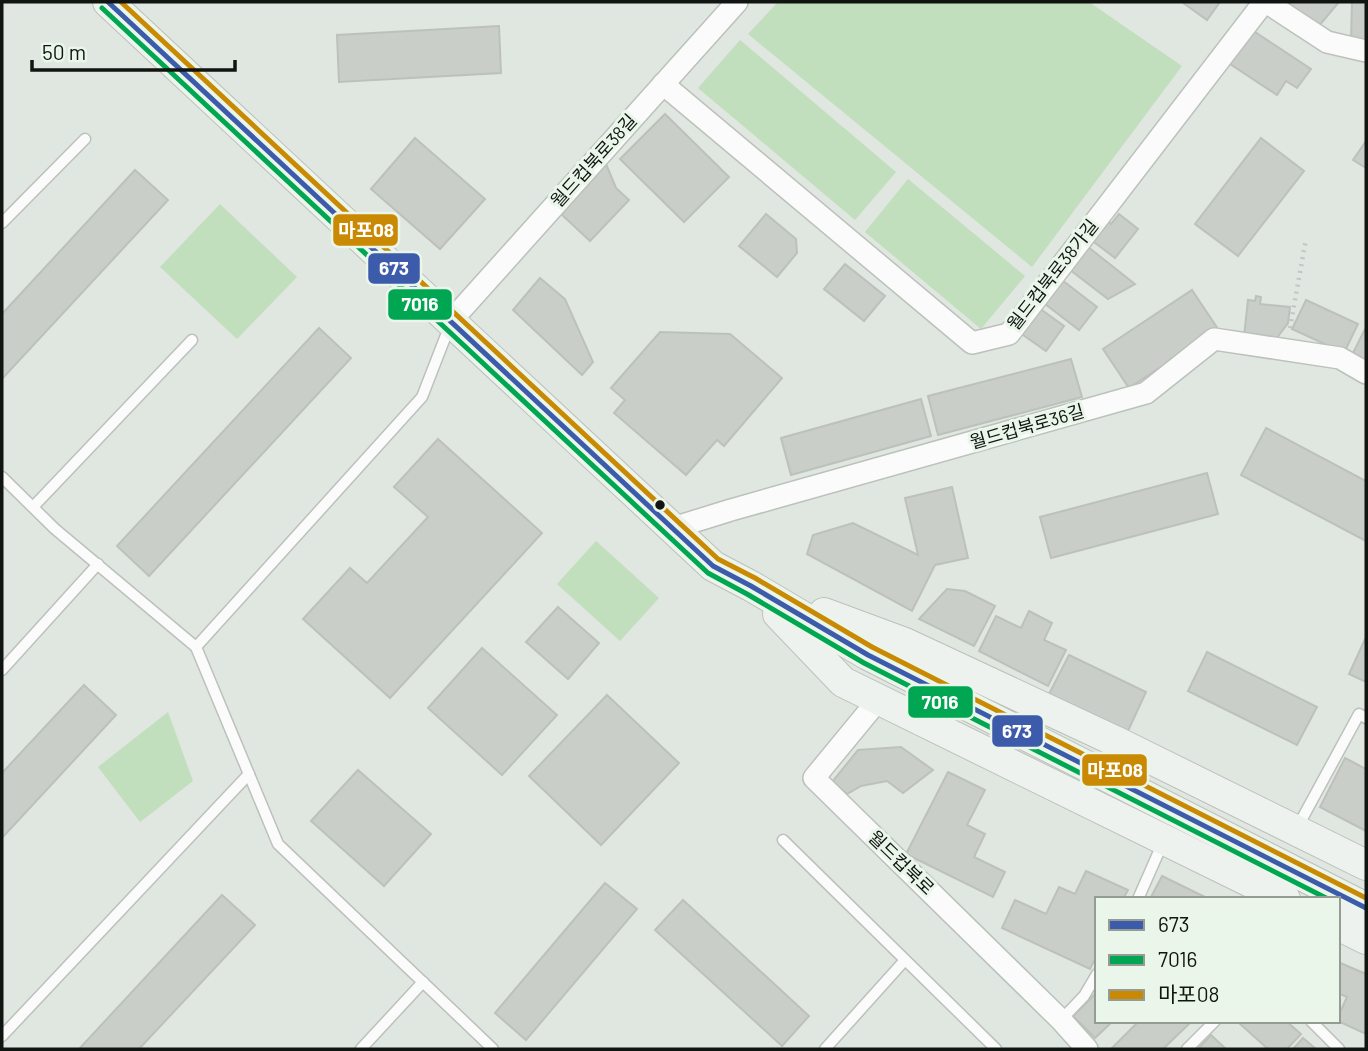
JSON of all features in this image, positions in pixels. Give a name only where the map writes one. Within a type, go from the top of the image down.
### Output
[{"type":"main road","points":[[108,2],[713,566],[868,655],[1366,908]]},
{"type":"main road","points":[[751,586],[844,682],[1280,897]]},
{"type":"main road","points":[[751,586],[905,643],[1115,741],[1366,865]]},
{"type":"main road","points":[[1340,926],[1366,939]]},
{"type":"street","name":"월드컵북로38길","points":[[451,321],[737,2]]},
{"type":"street","name":"월드컵북로38가길","points":[[663,84],[972,344],[1009,334],[1265,2],[1327,42],[1366,51]]},
{"type":"street","name":"월드컵북로36길","points":[[673,528],[1146,393],[1214,340],[1340,358],[1366,373]]},
{"type":"street","name":"월드컵북로","points":[[879,699],[814,778],[1061,1020],[1087,1049]]},
{"type":"lane","points":[[2,223],[85,139]]},
{"type":"lane","points":[[196,646],[422,397],[451,321]]},
{"type":"lane","points":[[33,507],[192,340]]},
{"type":"lane","points":[[2,477],[55,529],[196,646],[278,844],[493,1049]]},
{"type":"lane","points":[[2,670],[98,564]]},
{"type":"lane","points":[[1296,830],[1359,714],[1366,718]]},
{"type":"lane","points":[[2,1036],[249,774]]},
{"type":"lane","points":[[783,841],[996,1049]]},
{"type":"lane","points":[[1139,897],[1164,841]]},
{"type":"lane","points":[[825,1049],[905,960]]},
{"type":"lane","points":[[1061,1020],[1084,996],[1095,977]]},
{"type":"lane","points":[[361,1049],[423,982]]},
{"type":"lane","points":[[1188,1049],[1213,1023]]},
{"type":"lane","points":[[1313,1023],[1339,1049]]},
{"type":"path","points":[[1286,350],[1306,239]]},
{"type":"green space","points":[[778,2],[1089,2],[1182,66],[1032,267],[748,34]]},
{"type":"green space","points":[[740,40],[896,172],[855,220],[698,88]]},
{"type":"green space","points":[[908,179],[1025,276],[981,329],[865,232]]},
{"type":"green space","points":[[220,204],[297,277],[237,339],[160,267]]},
{"type":"green space","points":[[596,541],[659,598],[620,641],[557,584]]},
{"type":"green space","points":[[168,712],[193,781],[140,822],[98,767]]},
{"type":"building","points":[[1182,2],[1220,2],[1207,20]]},
{"type":"building","points":[[1287,2],[1339,2],[1319,26]]},
{"type":"building","points":[[1352,2],[1366,2],[1366,42],[1351,41]]},
{"type":"building","points":[[499,26],[501,73],[339,82],[337,35]]},
{"type":"building","points":[[1249,28],[1311,69],[1297,88],[1286,81],[1277,95],[1227,62]]},
{"type":"building","points":[[665,114],[729,177],[684,222],[620,159]]},
{"type":"building","points":[[415,138],[485,199],[440,249],[371,189]]},
{"type":"building","points":[[1261,138],[1304,171],[1238,256],[1195,224]]},
{"type":"building","points":[[1366,141],[1366,168],[1353,160]]},
{"type":"building","points":[[606,164],[616,188],[629,200],[590,241],[560,213]]},
{"type":"building","points":[[135,170],[168,200],[2,379],[2,314]]},
{"type":"building","points":[[766,214],[796,239],[797,253],[777,277],[739,246]]},
{"type":"building","points":[[1119,214],[1138,229],[1115,258],[1086,236],[1102,216],[1111,224]]},
{"type":"building","points":[[1083,243],[1135,284],[1108,299],[1065,266]]},
{"type":"building","points":[[845,264],[885,296],[864,321],[824,289]]},
{"type":"building","points":[[1058,277],[1097,307],[1079,330],[1040,300]]},
{"type":"building","points":[[540,278],[565,299],[593,362],[582,375],[513,310]]},
{"type":"building","points":[[1192,290],[1218,329],[1129,388],[1103,349]]},
{"type":"building","points":[[1256,296],[1261,297],[1260,304],[1290,307],[1288,323],[1276,339],[1244,336],[1248,300],[1255,301]]},
{"type":"building","points":[[1306,300],[1358,324],[1344,353],[1292,329]]},
{"type":"building","points":[[1035,305],[1064,326],[1046,351],[1016,330]]},
{"type":"building","points":[[1366,327],[1366,365],[1351,357]]},
{"type":"building","points":[[319,328],[351,358],[149,576],[117,546]]},
{"type":"building","points":[[660,332],[730,334],[782,378],[724,446],[717,440],[686,475],[614,413],[625,400],[611,388]]},
{"type":"building","points":[[1071,359],[1082,397],[938,435],[928,396]]},
{"type":"building","points":[[921,399],[931,436],[791,475],[781,438]]},
{"type":"building","points":[[1266,428],[1366,481],[1366,541],[1241,475]]},
{"type":"building","points":[[438,439],[542,533],[390,698],[303,619],[350,568],[367,583],[428,517],[394,487]]},
{"type":"building","points":[[1207,473],[1218,514],[1051,558],[1040,517]]},
{"type":"building","points":[[952,487],[968,558],[935,565],[912,611],[807,554],[813,535],[853,523],[918,555],[905,498]]},
{"type":"building","points":[[947,589],[965,591],[995,606],[974,646],[919,619]]},
{"type":"building","points":[[558,607],[599,643],[568,679],[526,642]]},
{"type":"building","points":[[1029,611],[1052,623],[1044,640],[1066,650],[1048,686],[979,651],[996,616],[1021,628]]},
{"type":"building","points":[[1366,637],[1366,682],[1349,674]]},
{"type":"building","points":[[482,648],[557,715],[502,775],[428,708]]},
{"type":"building","points":[[1207,652],[1317,707],[1297,745],[1188,691]]},
{"type":"building","points":[[1069,655],[1146,692],[1128,731],[1049,694]]},
{"type":"building","points":[[84,685],[116,715],[2,838],[2,773]]},
{"type":"building","points":[[607,695],[679,763],[601,845],[529,776]]},
{"type":"building","points":[[901,747],[933,770],[903,793],[887,781],[861,786],[847,794],[832,782],[858,750]]},
{"type":"building","points":[[1345,758],[1366,769],[1366,831],[1320,807]]},
{"type":"building","points":[[358,770],[431,834],[384,886],[311,821]]},
{"type":"building","points":[[948,772],[985,790],[967,825],[985,834],[974,857],[1005,872],[993,897],[906,854]]},
{"type":"building","points":[[1086,871],[1128,890],[1124,897],[1095,897],[1095,959],[1090,969],[1002,928],[1015,900],[1046,914],[1059,887],[1075,894]]},
{"type":"building","points":[[1162,876],[1205,897],[1151,897]]},
{"type":"building","points":[[605,883],[637,909],[526,1040],[495,1013]]},
{"type":"building","points":[[222,895],[255,925],[139,1049],[79,1049]]},
{"type":"building","points":[[683,900],[809,1016],[782,1046],[655,930]]},
{"type":"building","points":[[1340,963],[1366,974],[1366,1034],[1340,1022],[1340,1013],[1347,997],[1340,994]]},
{"type":"building","points":[[1095,994],[1095,1023],[1111,1023],[1095,1038],[1073,1016]]},
{"type":"building","points":[[1137,1023],[1190,1023],[1163,1049],[1111,1049]]},
{"type":"building","points":[[1239,1023],[1288,1023],[1301,1034],[1287,1049],[1268,1049]]},
{"type":"building","points":[[1211,1035],[1226,1049],[1198,1049]]},
{"type":"building","points":[[1303,1038],[1316,1049],[1293,1049]]},
{"type":"transit line","name":"673","points":[[108,2],[713,566],[868,655],[1366,908]]},
{"type":"transit line","name":"마포08","points":[[121,2],[718,559],[872,647],[1366,898]]},
{"type":"transit line","name":"7016","points":[[102,8],[708,573],[864,663],[1324,897]]}]
